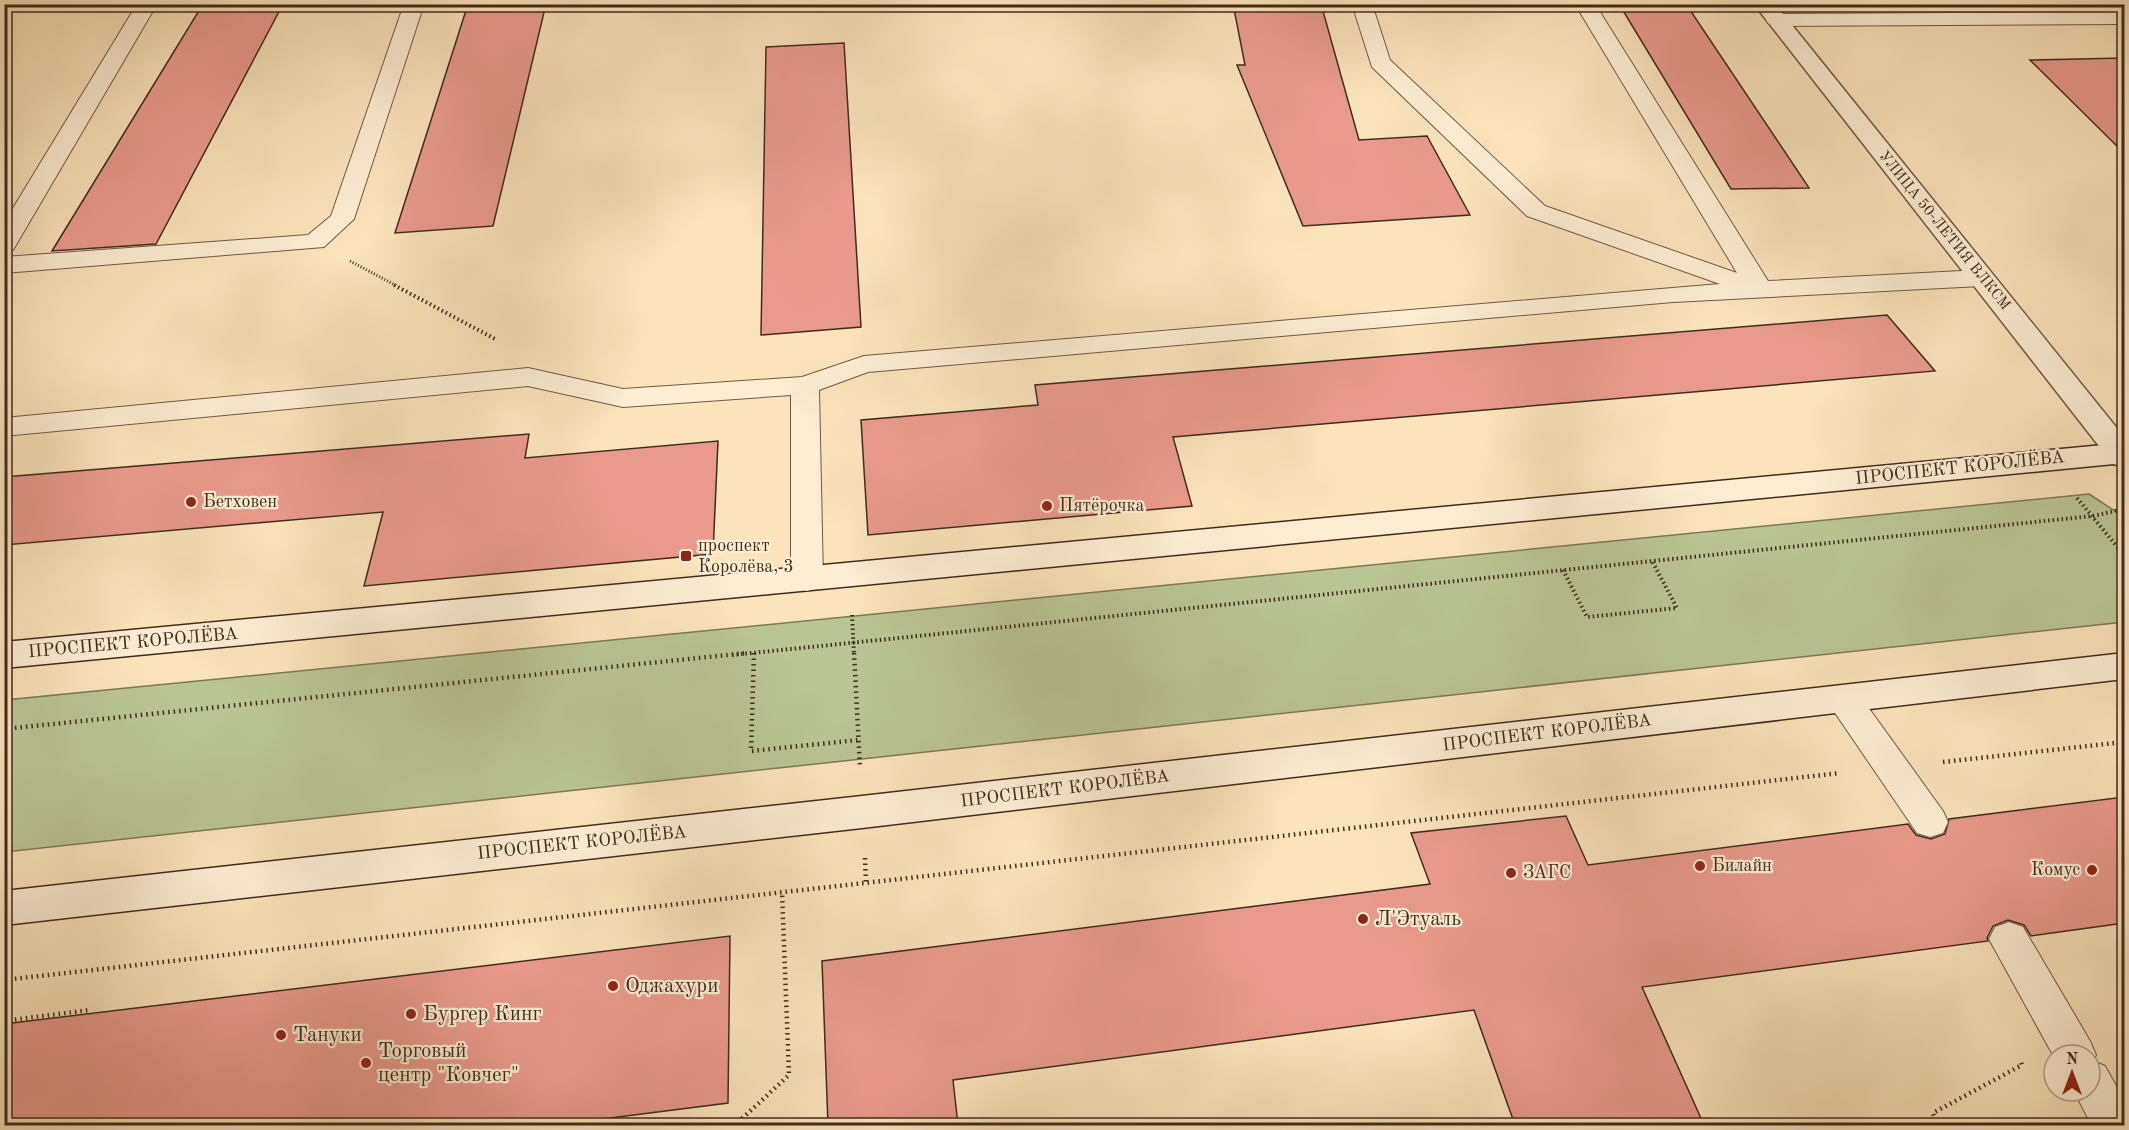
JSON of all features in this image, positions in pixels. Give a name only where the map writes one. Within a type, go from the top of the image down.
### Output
[{"type":"main road","name":"УЛИЦА 50-ЛЕТИЯ ВЛКСМ","points":[[1770,12],[2123,454]]},
{"type":"main road","name":"ПРОСПЕКТ КОРОЛЁВА","points":[[4,655],[2123,454]]},
{"type":"main road","name":"ПРОСПЕКТ КОРОЛЁВА","points":[[4,908],[862,812],[2124,666]]},
{"type":"lane","points":[[4,245],[147,4]]},
{"type":"lane","points":[[4,265],[315,242],[342,219],[414,4]]},
{"type":"lane","points":[[1362,4],[1380,62],[1536,211],[1760,289]]},
{"type":"lane","points":[[1585,4],[1760,289]]},
{"type":"lane","points":[[1770,12],[2124,18]]},
{"type":"lane","points":[[4,427],[528,377],[623,398],[805,385],[864,364],[1673,294],[1981,278]]},
{"type":"lane","points":[[805,385],[807,580]]},
{"type":"lane","points":[[1843,698],[1930,822]]},
{"type":"lane","points":[[2008,939],[2068,1043]]},
{"type":"lane","points":[[2102,1101],[2116,1125]]},
{"type":"path","points":[[315,242],[538,363],[544,380]]},
{"type":"path","points":[[4,729],[2093,516],[2124,509]]},
{"type":"path","points":[[1563,570],[1587,617],[1677,608],[1652,561]]},
{"type":"path","points":[[850,576],[866,883]]},
{"type":"path","points":[[754,653],[751,750],[858,740]]},
{"type":"path","points":[[4,980],[2124,742]]},
{"type":"path","points":[[734,1125],[789,1075],[782,892]]},
{"type":"path","points":[[4,1021],[90,1010]]},
{"type":"path","points":[[1937,1125],[1933,1113],[2022,1065],[2020,1054]]},
{"type":"green space","points":[[2089,494],[2124,517],[2124,622],[5,852],[5,700]]},
{"type":"building","points":[[203,4],[283,4],[156,244],[52,251]]},
{"type":"building","points":[[468,4],[546,4],[493,226],[395,233]]},
{"type":"building","points":[[1233,4],[1321,4],[1359,140],[1427,136],[1470,215],[1303,226],[1237,65],[1245,65]]},
{"type":"building","points":[[1619,4],[1686,4],[1809,188],[1731,189]]},
{"type":"building","points":[[844,43],[861,327],[761,335],[766,47]]},
{"type":"building","points":[[2124,58],[2124,153],[2030,60]]},
{"type":"building","points":[[1887,315],[1935,371],[1173,437],[1192,506],[868,535],[861,420],[1038,405],[1035,385]]},
{"type":"building","points":[[529,434],[525,458],[718,441],[713,554],[364,586],[383,512],[4,545],[4,477]]},
{"type":"building","points":[[2124,797],[2124,923],[2031,936],[2024,925],[2008,920],[1993,926],[1987,938],[1988,941],[1642,987],[1704,1125],[1515,1125],[1474,1010],[953,1080],[958,1125],[828,1125],[822,961],[1430,884],[1411,833],[1566,816],[1588,865],[1908,824],[1916,835],[1931,839],[1945,834],[1949,819]]},
{"type":"building","name":"Торговый центр \"Ковчег\"","points":[[730,936],[728,1103],[555,1125],[4,1125],[4,1024]]},
{"type":"place","name":"Бетховен","points":[[191,502]]},
{"type":"place","name":"Пятёрочка","points":[[1047,506]]},
{"type":"place","name":"проспект Королёва, 3","points":[[686,556]]},
{"type":"place","name":"Билайн","points":[[1700,866]]},
{"type":"place","name":"Комус","points":[[2092,870]]},
{"type":"place","name":"ЗАГС","points":[[1511,873]]},
{"type":"place","name":"Л'Этуаль","points":[[1363,919]]},
{"type":"place","name":"Оджахури","points":[[613,986]]},
{"type":"place","name":"Бургер Кинг","points":[[411,1014]]},
{"type":"place","name":"Тануки","points":[[281,1035]]},
{"type":"place","name":"Торговый центр \"Ковчег\"","points":[[366,1063]]}]
